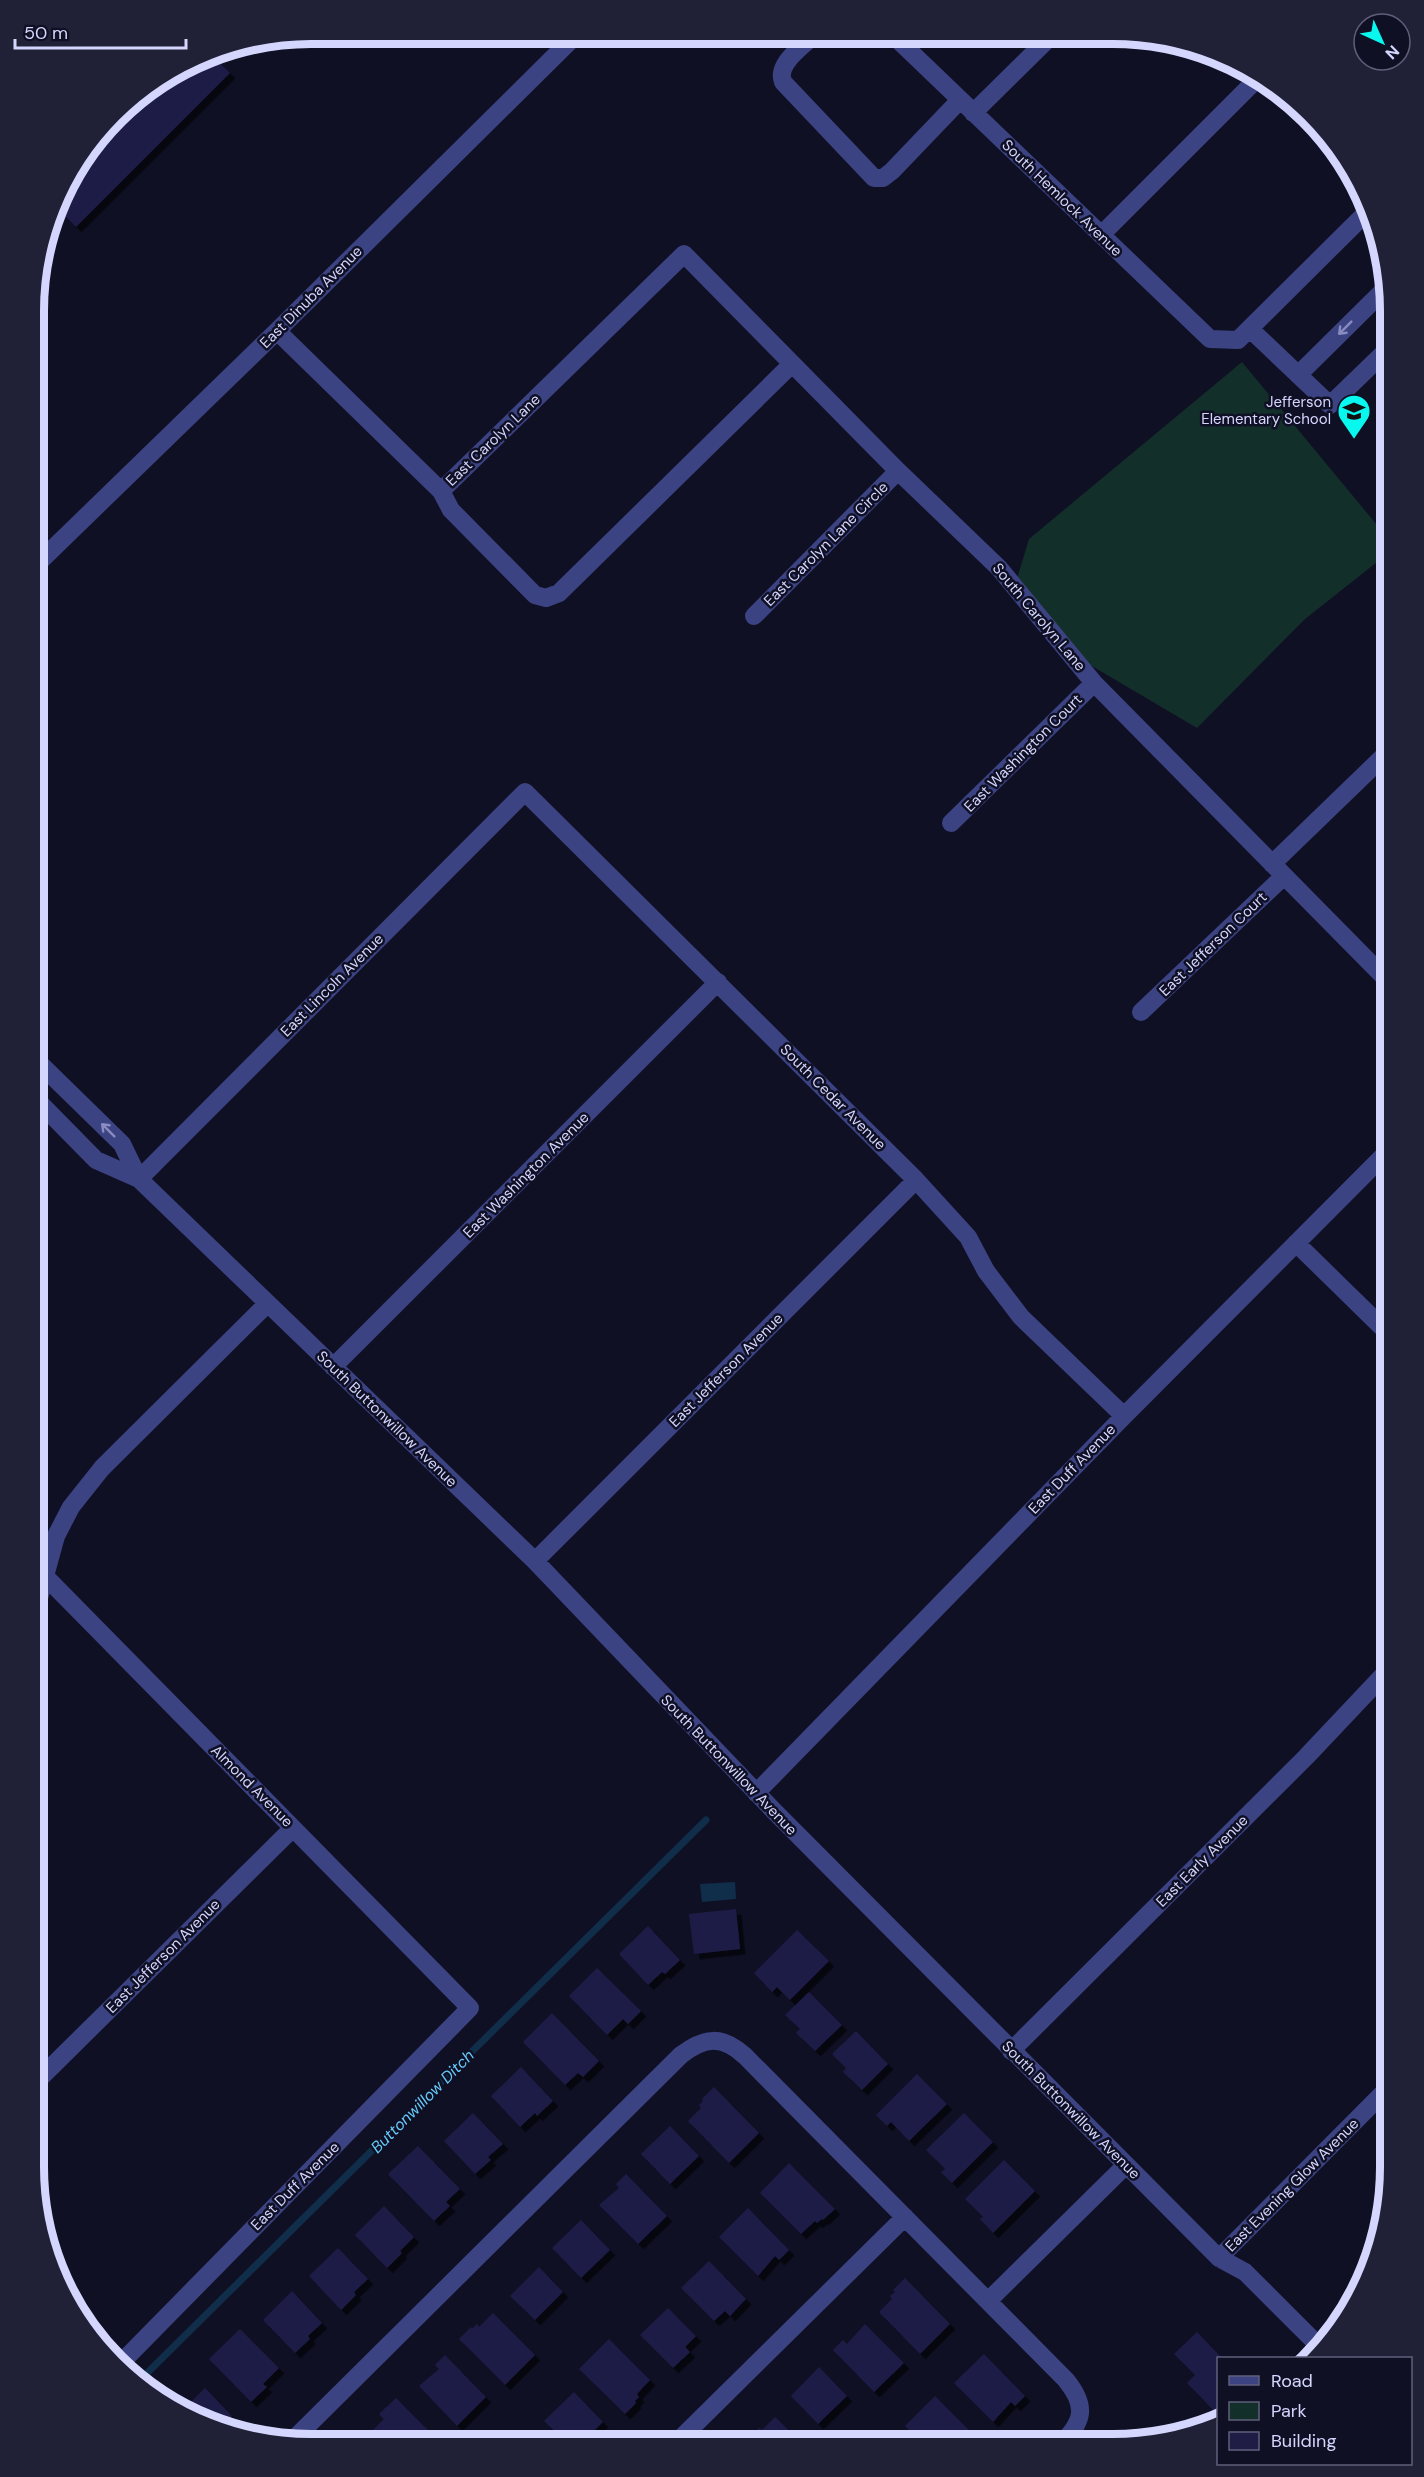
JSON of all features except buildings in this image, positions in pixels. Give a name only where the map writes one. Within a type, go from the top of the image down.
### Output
[{"type":"street","name":"East Dinuba Avenue","points":[[44,556],[277,331],[567,44]]},
{"type":"street","points":[[805,44],[783,66],[780,74],[783,82],[874,178],[883,178],[892,171],[1042,44]]},
{"type":"street","name":"South Hemlock Avenue","points":[[902,44],[1210,339],[1244,334]]},
{"type":"street","points":[[1101,235],[1253,83]]},
{"type":"street","points":[[1363,218],[1244,334],[1298,375],[1330,405],[1380,357]]},
{"type":"street","name":"East Carolyn Lane","points":[[277,331],[441,491],[684,254]]},
{"type":"street","name":"South Carolyn Lane","points":[[684,254],[898,471],[999,568],[1094,683],[1380,973]]},
{"type":"street","points":[[1298,375],[1380,294]]},
{"type":"street","points":[[441,491],[451,510],[535,594],[546,598],[559,593],[792,364]]},
{"type":"street","name":"East Carolyn Lane Circle","points":[[754,616],[898,471]]},
{"type":"street","name":"East Washington Court","points":[[951,823],[1094,683]]},
{"type":"street","name":"East Jefferson Court","points":[[1141,1012],[1380,761]]},
{"type":"street","name":"South Cedar Avenue","points":[[525,792],[916,1180],[968,1236],[986,1271],[1021,1317],[1124,1416]]},
{"type":"street","name":"East Lincoln Avenue","points":[[139,1179],[525,792]]},
{"type":"street","name":"East Washington Avenue","points":[[333,1367],[718,982]]},
{"type":"street","name":"South Buttonwillow Avenue","points":[[44,1068],[122,1144],[139,1179],[535,1561],[756,1793],[1219,2258],[1245,2272],[1314,2341]]},
{"type":"street","name":"South Buttonwillow Avenue","points":[[44,1107],[96,1160],[139,1179]]},
{"type":"street","name":"East Duff Avenue","points":[[756,1793],[1124,1416],[1380,1159]]},
{"type":"street","name":"East Jefferson Avenue","points":[[535,1561],[916,1180]]},
{"type":"street","points":[[1296,1243],[1380,1325]]},
{"type":"street","points":[[44,1560],[77,1499],[102,1468],[267,1304]]},
{"type":"street","name":"Almond Avenue","points":[[44,1575],[470,2008]]},
{"type":"street","name":"East Early Avenue","points":[[1011,2051],[1306,1757],[1380,1678]]},
{"type":"street","name":"East Jefferson Avenue","points":[[44,2074],[293,1828]]},
{"type":"street","name":"East Duff Avenue","points":[[126,2358],[470,2008]]},
{"type":"street","points":[[300,2433],[681,2055],[706,2042],[719,2041],[733,2045],[989,2300],[1076,2392],[1080,2403],[1080,2415],[1076,2426],[1069,2434]]},
{"type":"street","name":"East Evening Glow Avenue","points":[[1219,2258],[1380,2096]]},
{"type":"street","points":[[989,2300],[1126,2164]]},
{"type":"street","points":[[685,2434],[905,2217]]},
{"type":"green space","points":[[1242,362],[1380,529],[1380,560],[1305,619],[1197,728],[1058,646],[1016,582],[1029,539]]},
{"type":"water","points":[[735,1882],[736,1899],[702,1902],[700,1884]]},
{"type":"waterway","name":"Buttonwillow Ditch","points":[[145,2375],[706,1820]]},
{"type":"place","name":"Jefferson Elementary School","points":[[1354,440]]}]
